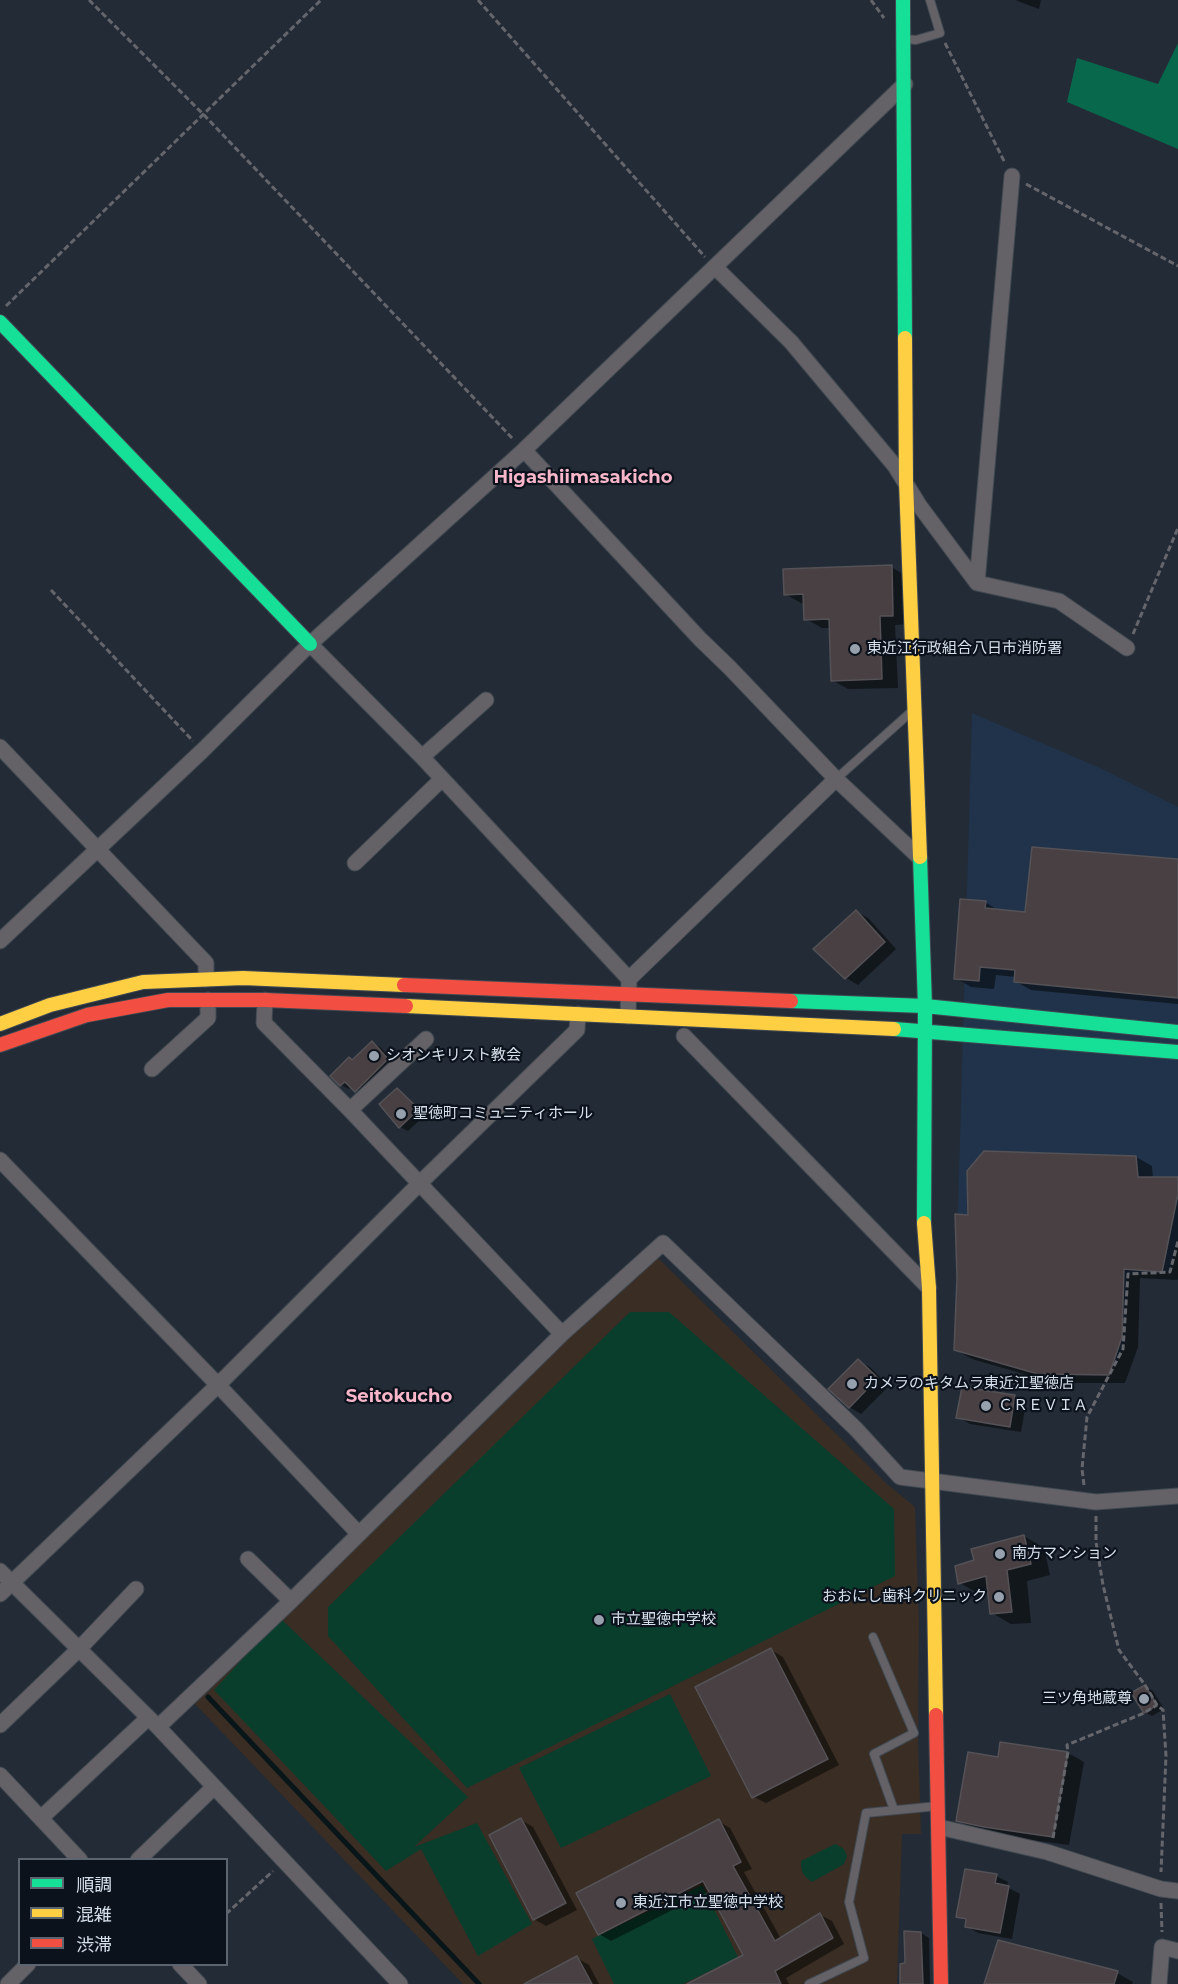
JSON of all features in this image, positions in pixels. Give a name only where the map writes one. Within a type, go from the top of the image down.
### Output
[{"type":"street","points":[[903,0],[906,482],[925,1006],[923,1211],[929,1288],[941,1984]]},
{"type":"street","points":[[0,941],[202,751],[310,644],[524,450],[905,84]]},
{"type":"street","points":[[977,583],[1012,176]]},
{"type":"street","points":[[715,267],[791,342],[895,466],[919,505],[977,583],[1059,602],[1127,648]]},
{"type":"street","points":[[0,322],[422,757],[629,986]]},
{"type":"street","points":[[524,450],[700,639],[836,779],[920,858]]},
{"type":"street","points":[[422,757],[486,700]]},
{"type":"street","points":[[0,747],[206,963],[207,979]]},
{"type":"street","points":[[355,863],[442,779]]},
{"type":"street","points":[[628,1016],[629,986],[836,779]]},
{"type":"street","points":[[0,1024],[50,1005],[143,982],[243,978],[629,986],[925,1006],[1178,1032]]},
{"type":"street","points":[[0,1045],[87,1015],[168,1000],[265,1000],[925,1029],[1178,1052]]},
{"type":"street","points":[[152,1069],[208,1018],[208,1000]]},
{"type":"street","points":[[265,1000],[264,1023],[420,1183],[562,1334]]},
{"type":"street","points":[[0,1594],[218,1385],[577,1030],[578,1014]]},
{"type":"street","points":[[684,1036],[929,1288]]},
{"type":"street","points":[[350,1110],[426,1039]]},
{"type":"street","points":[[0,1160],[358,1533]]},
{"type":"street","points":[[41,1818],[291,1601],[562,1334],[663,1243],[855,1429],[900,1477],[1092,1501],[1178,1496]]},
{"type":"street","points":[[248,1559],[291,1601]]},
{"type":"street","points":[[0,1571],[153,1723],[400,1984]]},
{"type":"street","points":[[0,1725],[79,1649],[136,1588]]},
{"type":"street","points":[[0,1775],[78,1858]]},
{"type":"street","points":[[140,1858],[214,1787]]},
{"type":"street","points":[[939,1827],[1051,1853],[1161,1889],[1178,1891]]},
{"type":"street","points":[[1159,1984],[1162,1947],[1178,1951]]},
{"type":"street","points":[[8,1984],[27,1966]]},
{"type":"street","points":[[181,1966],[199,1984]]},
{"type":"lane","points":[[904,39],[916,40],[940,33],[930,0]]},
{"type":"lane","points":[[836,779],[915,709]]},
{"type":"lane","points":[[873,1637],[914,1732],[874,1754],[894,1810]]},
{"type":"lane","points":[[809,1984],[864,1958],[849,1902],[866,1813],[939,1806]]},
{"type":"path","points":[[89,0],[204,115],[524,450]]},
{"type":"path","points":[[0,312],[321,0]]},
{"type":"path","points":[[478,0],[715,267]]},
{"type":"path","points":[[940,33],[1012,176],[1178,265]]},
{"type":"path","points":[[1127,648],[1178,528]]},
{"type":"path","points":[[51,590],[202,751]]},
{"type":"path","points":[[1162,1947],[1161,1889],[1166,1756],[1163,1710],[1157,1705],[1119,1650],[1108,1611],[1096,1542],[1092,1501],[1082,1469],[1087,1418],[1123,1349],[1128,1274],[1170,1272],[1178,1241]]},
{"type":"path","points":[[1051,1853],[1068,1752],[1067,1745],[1144,1713],[1157,1705]]},
{"type":"path","points":[[228,1912],[284,1861]]},
{"type":"shaded area","points":[[972,713],[1100,768],[1178,807],[1178,1241],[1170,1272],[1128,1274],[1123,1349],[1109,1375],[1038,1374],[954,1350]]},
{"type":"shaded area","name":"市立聖徳中学校","points":[[655,1255],[887,1484],[915,1507],[919,1621],[918,1738],[921,1834],[902,1834],[897,1984],[463,1984],[193,1702]]},
{"type":"green space","points":[[1178,43],[1178,149],[1067,102],[1077,58],[1158,84]]},
{"type":"green space","points":[[630,1312],[669,1312],[894,1509],[895,1576],[467,1788],[328,1636],[328,1607]]},
{"type":"green space","points":[[280,1618],[468,1797],[414,1847],[477,1823],[532,1924],[478,1956],[421,1849],[386,1871],[214,1690]]},
{"type":"green space","points":[[670,1694],[711,1776],[561,1848],[519,1768]]},
{"type":"green space","points":[[835,1844],[844,1849],[847,1856],[844,1864],[812,1882],[806,1878],[801,1868],[801,1861]]},
{"type":"green space","points":[[702,1885],[738,1957],[683,1984],[614,1984],[592,1939]]},
{"type":"building","name":"東近江行政組合八日市消防署","points":[[892,565],[893,616],[880,616],[882,679],[831,681],[829,619],[804,620],[803,594],[784,595],[783,569]]},
{"type":"building","points":[[1032,847],[1178,859],[1178,998],[1014,982],[1015,970],[980,967],[979,981],[954,979],[960,899],[986,901],[985,908],[1025,912]]},
{"type":"building","points":[[856,910],[885,942],[845,979],[813,949]]},
{"type":"building","points":[[372,1041],[388,1059],[355,1092],[345,1082],[340,1086],[330,1076],[349,1057],[352,1060]]},
{"type":"building","name":"聖徳町コミュニティホール","points":[[397,1088],[419,1109],[399,1128],[379,1104]]},
{"type":"building","points":[[984,1151],[1136,1156],[1138,1177],[1178,1177],[1178,1194],[1162,1272],[1124,1269],[1122,1337],[1109,1375],[1038,1374],[954,1350],[957,1278],[955,1214],[968,1215],[967,1171]]},
{"type":"building","name":"カメラのキタムラ東近江聖徳店","points":[[858,1359],[878,1378],[849,1408],[828,1389]]},
{"type":"building","name":"ＣＲＥＶＩＡ","points":[[962,1387],[1015,1395],[1010,1427],[956,1418]]},
{"type":"building","name":"南方マンション","points":[[1024,1535],[1031,1564],[1007,1570],[1012,1612],[990,1614],[986,1576],[958,1584],[955,1566],[974,1560],[971,1549]]},
{"type":"building","points":[[771,1648],[828,1759],[752,1798],[695,1687]]},
{"type":"building","name":"三ツ角地蔵尊","points":[[1145,1685],[1157,1705],[1144,1713],[1131,1693]]},
{"type":"building","points":[[1000,1742],[1068,1752],[1053,1837],[956,1821],[968,1752],[998,1757]]},
{"type":"building","points":[[521,1818],[566,1903],[533,1920],[489,1835]]},
{"type":"building","name":"東近江市立聖徳中学校","points":[[719,1819],[741,1862],[733,1866],[775,1941],[820,1913],[833,1938],[775,1971],[781,1984],[687,1984],[743,1955],[703,1881],[598,1935],[576,1893]]},
{"type":"building","points":[[965,1869],[997,1874],[995,1883],[1009,1886],[1000,1933],[965,1927],[966,1919],[956,1917]]},
{"type":"building","points":[[904,1931],[921,1932],[923,1984],[900,1984],[900,1964],[905,1963]]},
{"type":"building","points":[[998,1940],[1118,1971],[1114,1984],[984,1984]]},
{"type":"building","points":[[577,1956],[592,1984],[524,1984]]},
{"type":"waterway","points":[[208,1697],[479,1984]]},
{"type":"traffic: fast","points":[[903,0],[905,338]]},
{"type":"traffic: fast","points":[[0,322],[310,644]]},
{"type":"traffic: fast","points":[[920,857],[925,1006],[924,1223]]},
{"type":"traffic: fast","points":[[791,1001],[925,1006],[1178,1032]]},
{"type":"traffic: fast","points":[[894,1029],[1178,1052]]},
{"type":"traffic: slow","points":[[905,338],[906,482],[920,857]]},
{"type":"traffic: slow","points":[[0,1024],[50,1005],[143,982],[243,978],[404,985]]},
{"type":"traffic: slow","points":[[406,1006],[894,1029]]},
{"type":"traffic: slow","points":[[924,1223],[929,1288],[936,1715]]},
{"type":"traffic: jam","points":[[404,985],[791,1001]]},
{"type":"traffic: jam","points":[[0,1045],[87,1015],[168,1000],[265,1000],[406,1006]]},
{"type":"traffic: jam","points":[[936,1715],[941,1984]]},
{"type":"place","name":"東近江行政組合八日市消防署","points":[[855,649]]},
{"type":"place","name":"シオンキリスト教会","points":[[374,1056]]},
{"type":"place","name":"聖徳町コミュニティホール","points":[[401,1114]]},
{"type":"place","name":"カメラのキタムラ東近江聖徳店","points":[[852,1384]]},
{"type":"place","name":"ＣＲＥＶＩＡ","points":[[986,1406]]},
{"type":"place","name":"南方マンション","points":[[1000,1554]]},
{"type":"place","name":"おおにし歯科クリニック","points":[[999,1597]]},
{"type":"place","name":"市立聖徳中学校","points":[[599,1620]]},
{"type":"place","name":"三ツ角地蔵尊","points":[[1144,1699]]},
{"type":"place","name":"東近江市立聖徳中学校","points":[[621,1903]]},
{"type":"district","name":"Higashiimasakicho","points":[[583,478]]},
{"type":"district","name":"Seitokucho","points":[[399,1397]]}]
